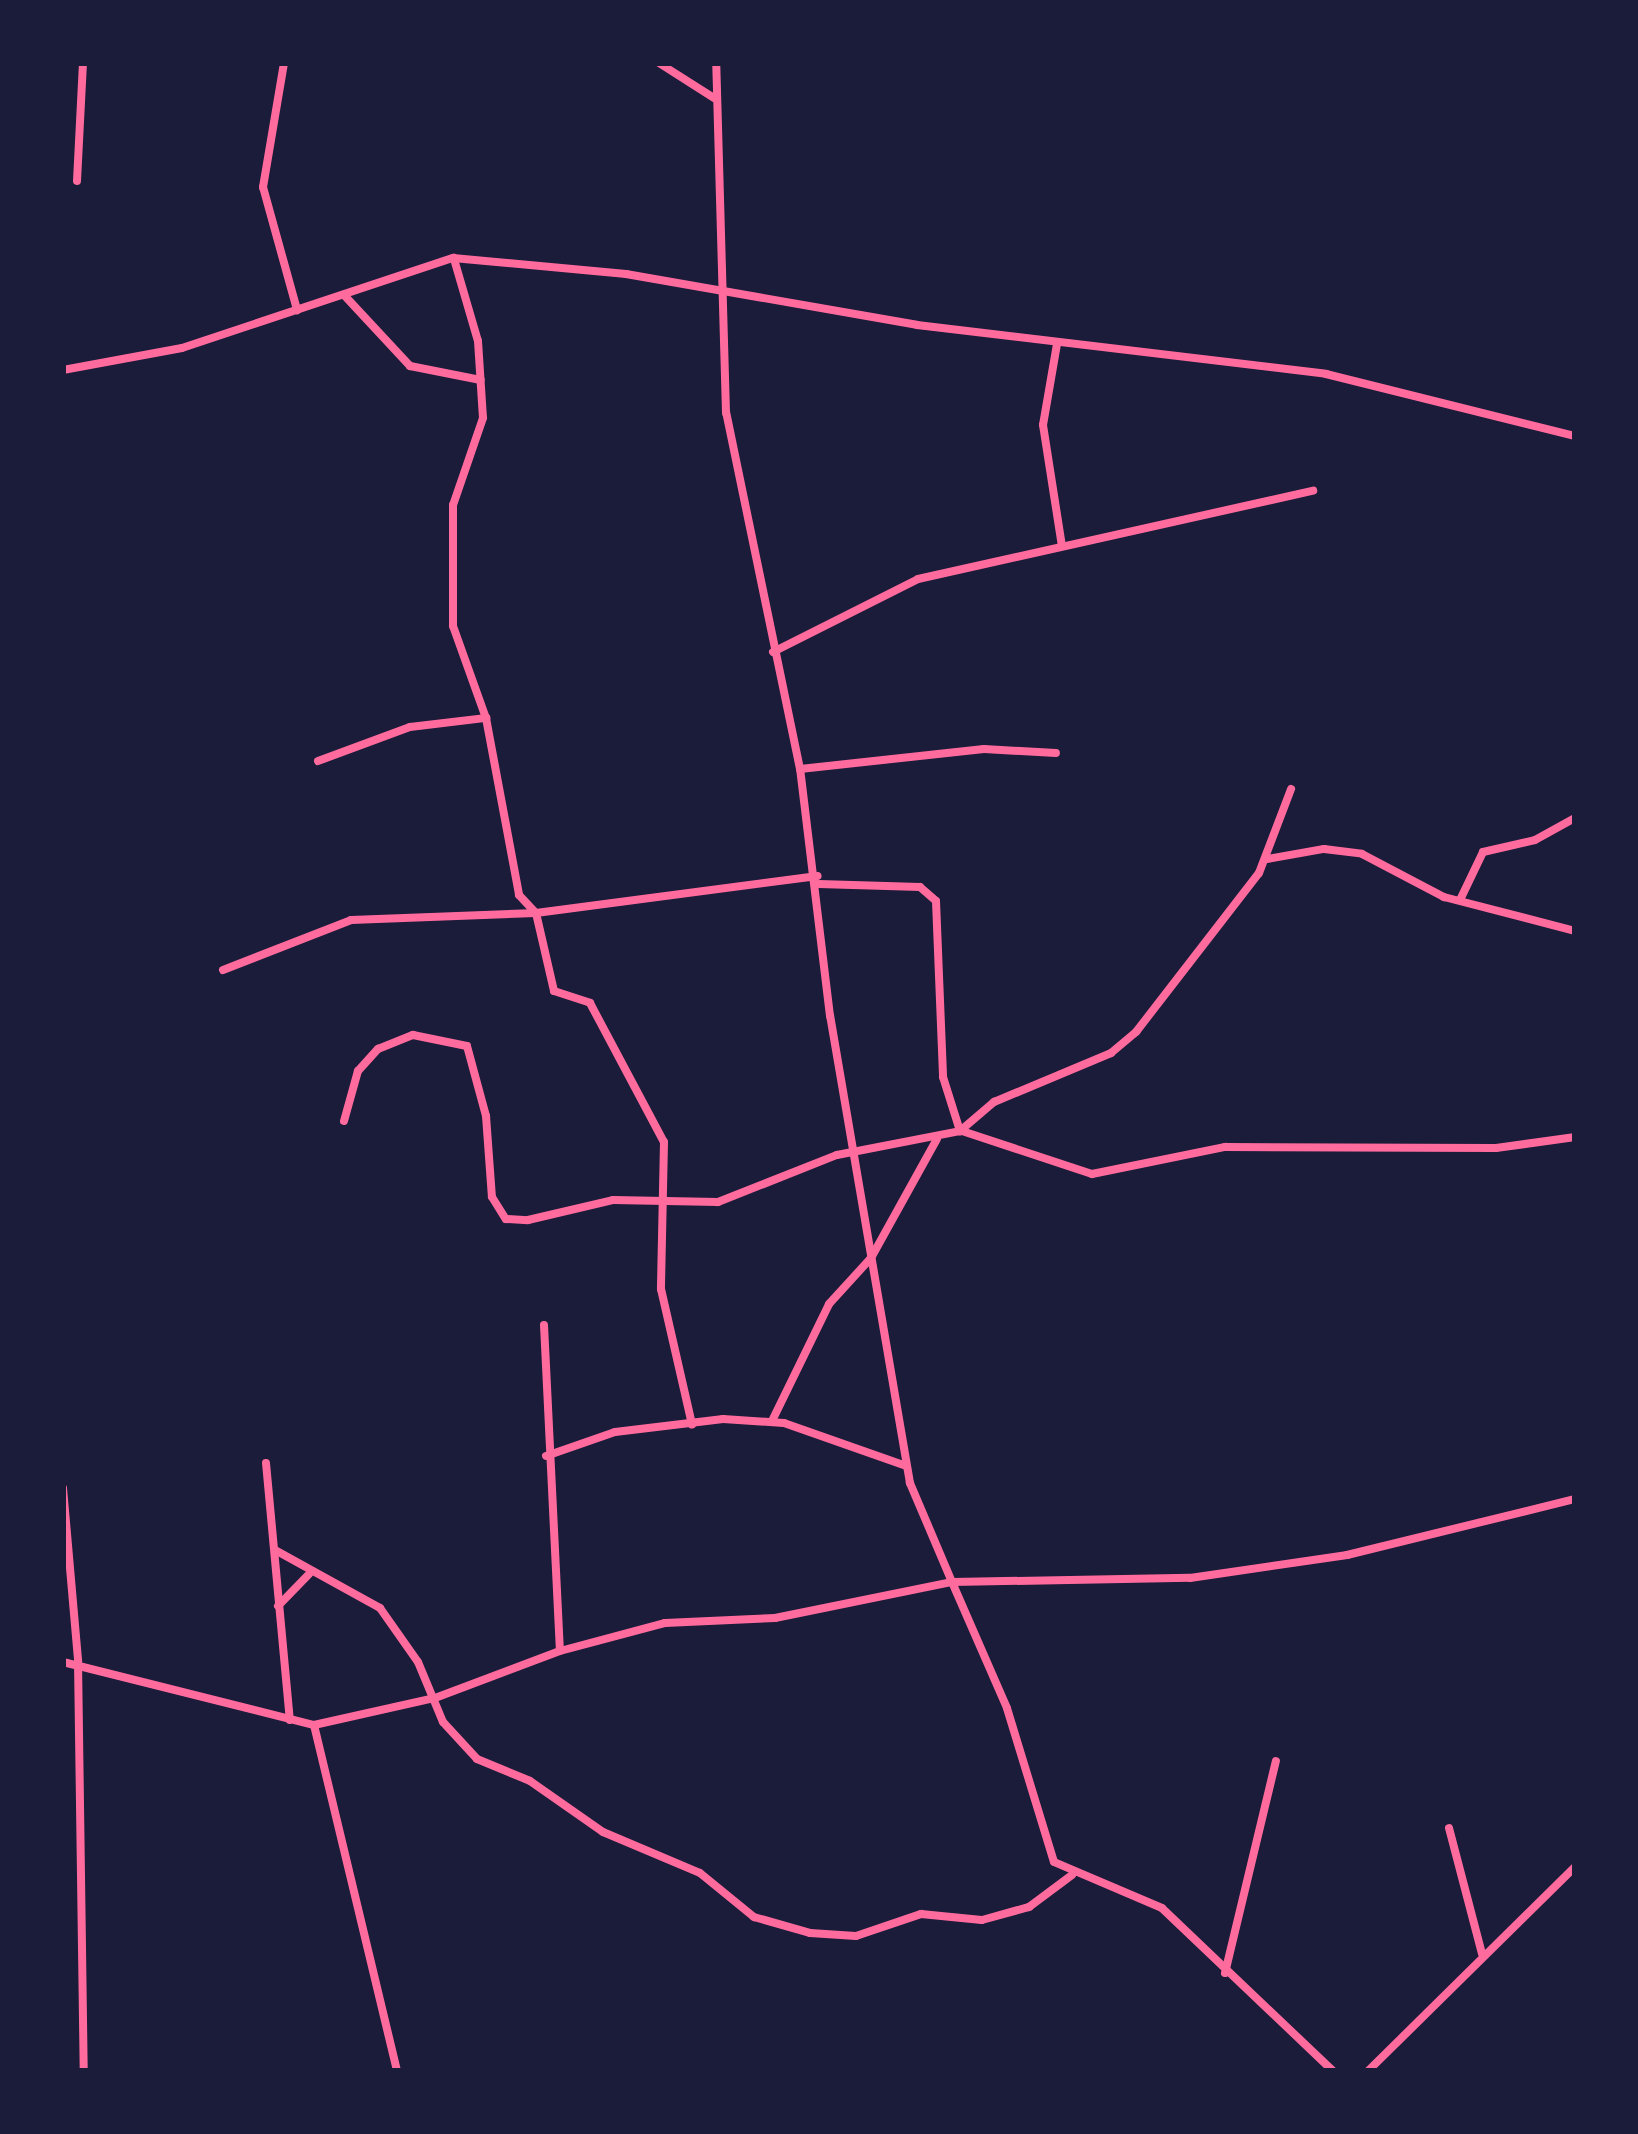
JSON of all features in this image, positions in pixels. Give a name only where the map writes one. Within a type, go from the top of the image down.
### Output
[{"type":"street","points":[[77,181],[83,63]]},
{"type":"street","points":[[284,63],[262,187],[297,310]]},
{"type":"street","points":[[659,63],[715,99]]},
{"type":"street","points":[[716,63],[719,296],[726,412],[800,769],[818,880],[830,1016],[908,1467],[929,1541],[1007,1708],[1040,1833],[1054,1862],[1072,1875],[1162,1908],[1333,2071]]},
{"type":"street","points":[[63,370],[182,348],[453,258],[626,274],[719,296],[1057,344],[1327,374],[1575,436]]},
{"type":"street","points":[[453,258],[478,341],[483,418],[453,505],[453,612],[486,718],[509,859],[519,895],[536,914],[554,991],[590,1003],[641,1088],[664,1142],[661,1289],[692,1424]]},
{"type":"street","points":[[344,295],[410,366],[481,380]]},
{"type":"street","points":[[1057,344],[1043,425],[1062,546]]},
{"type":"street","points":[[773,652],[918,579],[1313,491]]},
{"type":"street","points":[[318,761],[410,727],[486,718]]},
{"type":"street","points":[[800,769],[984,749],[1056,753]]},
{"type":"street","points":[[344,1121],[358,1070],[378,1048],[413,1035],[448,1038],[466,1046],[478,1083],[492,1197],[506,1219],[613,1200],[662,1206],[718,1202],[772,1174],[961,1131],[994,1102],[1111,1053],[1136,1032],[1267,859],[1291,789]]},
{"type":"street","points":[[1460,899],[1483,852],[1534,840],[1575,818]]},
{"type":"street","points":[[1267,859],[1324,849],[1362,854],[1460,899],[1575,931]]},
{"type":"street","points":[[223,970],[351,920],[536,914],[818,880],[920,887],[936,902],[943,1077],[961,1131]]},
{"type":"street","points":[[961,1131],[1092,1174],[1225,1147],[1496,1148],[1575,1137]]},
{"type":"street","points":[[772,1421],[829,1304],[871,1258],[937,1137]]},
{"type":"street","points":[[544,1325],[546,1456],[560,1651]]},
{"type":"street","points":[[546,1456],[614,1432],[772,1421],[908,1467]]},
{"type":"street","points":[[266,1463],[290,1720]]},
{"type":"street","points":[[63,1488],[78,1660],[83,2071]]},
{"type":"street","points":[[63,1662],[78,1660],[314,1725],[435,1698],[560,1651],[682,1620],[775,1618],[952,1582],[1190,1578],[1347,1555],[1575,1499]]},
{"type":"street","points":[[275,1550],[309,1574],[380,1608],[435,1698],[443,1722],[477,1759],[530,1781],[603,1832],[700,1873],[754,1917],[810,1933],[856,1936],[921,1914],[1010,1914],[1072,1875]]},
{"type":"street","points":[[277,1607],[309,1574]]},
{"type":"street","points":[[314,1725],[397,2071]]},
{"type":"street","points":[[1225,1973],[1276,1762]]},
{"type":"street","points":[[1449,1828],[1482,1954]]},
{"type":"street","points":[[1368,2071],[1575,1867]]}]
